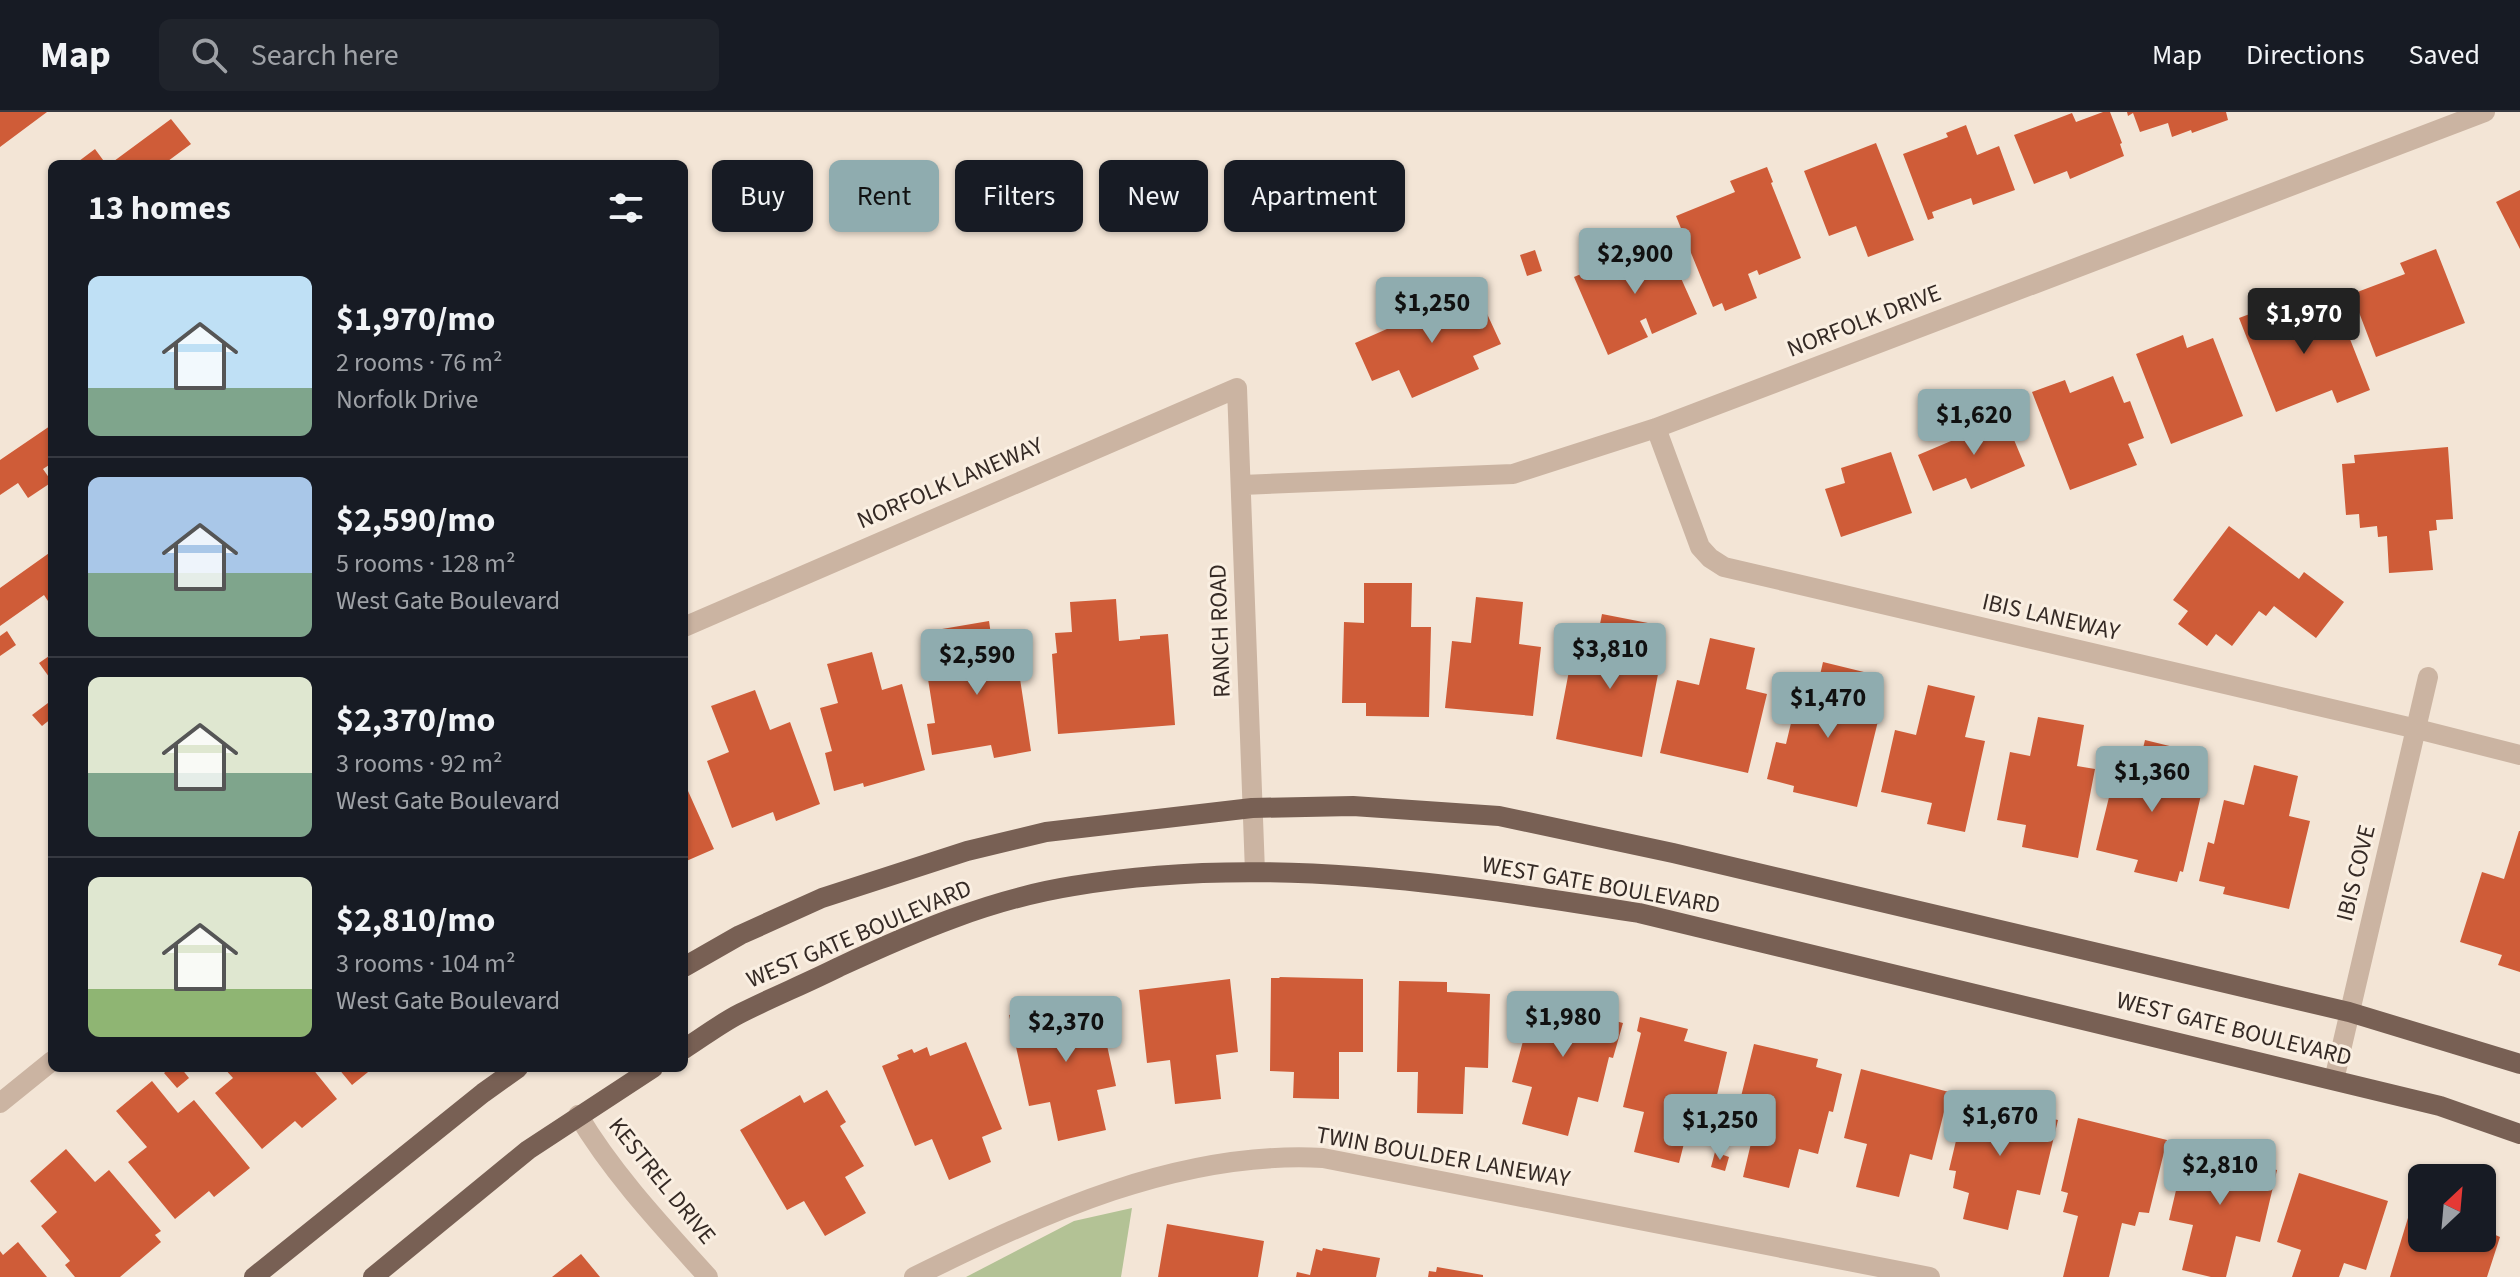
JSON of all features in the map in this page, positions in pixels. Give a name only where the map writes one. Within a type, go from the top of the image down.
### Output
[{"type":"main road","name":"WEST GATE BOULEVARD","points":[[688,965],[740,935],[822,898],[967,851],[1046,832],[1252,808],[1353,806],[1499,816],[1673,853],[2349,1012],[2520,1064]]},
{"type":"main road","name":"WEST GATE BOULEVARD","points":[[688,1047],[752,1008],[905,937],[990,905],[1072,886],[1153,875],[1255,872],[1352,875],[1514,893],[1639,913],[2440,1106],[2520,1134]]},
{"type":"main road","points":[[254,1277],[512,1072]]},
{"type":"main road","points":[[373,1277],[528,1150],[647,1072]]},
{"type":"street","name":"NORFOLK DRIVE","points":[[1242,485],[1513,474],[1656,428],[2485,112]]},
{"type":"street","name":"RANCH ROAD","points":[[1237,388],[1255,872]]},
{"type":"street","name":"NORFOLK LANEWAY","points":[[688,625],[1237,388]]},
{"type":"street","name":"IBIS LANEWAY","points":[[1656,428],[1700,547],[1724,567],[2520,755]]},
{"type":"street","name":"IBIS COVE","points":[[2334,1080],[2428,677]]},
{"type":"street","points":[[0,1103],[48,1064]]},
{"type":"street","name":"KESTREL DRIVE","points":[[578,1115],[594,1143],[708,1277]]},
{"type":"street","name":"TWIN BOULDER LANEWAY","points":[[914,1277],[997,1236],[1102,1193],[1175,1173],[1247,1159],[1287,1156],[1323,1158],[1930,1277]]},
{"type":"green space","points":[[1132,1208],[1121,1277],[966,1277],[1074,1221]]},
{"type":"building","points":[[0,112],[47,112],[0,147]]},
{"type":"building","points":[[2110,112],[2124,156],[2070,179],[2067,171],[2034,184],[2014,135],[2072,113],[2076,122]]},
{"type":"building","points":[[2127,112],[2226,112],[2228,120],[2172,137],[2168,123],[2140,132],[2133,113],[2128,116]]},
{"type":"building","points":[[171,119],[191,144],[169,160],[115,160]]},
{"type":"building","points":[[1966,125],[1977,155],[1999,146],[2015,190],[1973,205],[1971,198],[1932,212],[1934,218],[1928,220],[1903,154],[1948,137],[1946,133]]},
{"type":"building","points":[[1876,143],[1914,240],[1868,257],[1856,226],[1829,236],[1804,171]]},
{"type":"building","points":[[95,149],[103,160],[80,160]]},
{"type":"building","points":[[1767,167],[1801,258],[1759,275],[1757,270],[1748,274],[1757,298],[1725,311],[1722,303],[1713,307],[1676,216],[1735,192],[1730,181]]},
{"type":"building","points":[[2520,190],[2520,249],[2496,202]]},
{"type":"building","points":[[1663,238],[1697,314],[1652,334],[1646,318],[1640,321],[1648,337],[1608,355],[1574,277]]},
{"type":"building","points":[[2436,249],[2465,323],[2376,357],[2352,294],[2405,274],[2400,263]]},
{"type":"building","points":[[1535,250],[1542,271],[1527,276],[1520,255]]},
{"type":"building","points":[[1476,290],[1501,344],[1473,356],[1479,369],[1412,398],[1399,370],[1372,381],[1355,343]]},
{"type":"building","points":[[2279,303],[2288,325],[2337,306],[2370,390],[2337,403],[2332,390],[2276,412],[2239,318]]},
{"type":"building","points":[[2183,335],[2187,348],[2213,338],[2243,416],[2171,444],[2136,354]]},
{"type":"building","points":[[2113,376],[2124,403],[2130,401],[2144,438],[2128,444],[2137,465],[2070,490],[2032,392],[2065,380],[2070,393]]},
{"type":"building","points":[[2004,416],[2025,466],[1971,489],[1966,478],[1933,491],[1918,455]]},
{"type":"building","points":[[48,427],[48,466],[43,469],[48,476],[48,485],[28,498],[18,483],[0,495],[0,460]]},
{"type":"building","points":[[2448,447],[2453,519],[2436,520],[2437,530],[2429,531],[2433,570],[2389,573],[2387,536],[2378,537],[2377,526],[2360,528],[2359,514],[2346,515],[2342,464],[2355,463],[2354,455]]},
{"type":"building","points":[[1891,452],[1912,513],[1841,537],[1825,489],[1845,483],[1841,468]]},
{"type":"building","points":[[2229,526],[2299,579],[2304,572],[2344,602],[2316,638],[2274,606],[2266,616],[2259,611],[2232,646],[2216,634],[2207,646],[2178,624],[2188,611],[2173,600]]},
{"type":"building","points":[[48,554],[48,601],[44,595],[0,626],[0,588]]},
{"type":"building","points":[[1364,583],[1412,583],[1411,627],[1431,627],[1429,717],[1366,716],[1366,703],[1342,703],[1344,622],[1364,623]]},
{"type":"building","points":[[1476,597],[1523,602],[1519,644],[1541,647],[1533,716],[1445,708],[1452,641],[1471,643]]},
{"type":"building","points":[[1116,599],[1119,641],[1168,634],[1175,725],[1058,734],[1052,654],[1057,653],[1055,633],[1072,632],[1070,602]]},
{"type":"building","points":[[1602,614],[1648,623],[1640,665],[1659,669],[1642,757],[1556,739],[1573,650],[1594,654]]},
{"type":"building","points":[[989,621],[995,662],[1017,659],[1031,751],[994,758],[991,745],[932,755],[927,724],[935,723],[928,679],[949,676],[942,629]]},
{"type":"building","points":[[7,631],[16,645],[0,656],[0,636]]},
{"type":"building","points":[[1710,638],[1755,648],[1746,689],[1767,694],[1748,773],[1660,753],[1677,680],[1699,685]]},
{"type":"building","points":[[872,652],[882,690],[902,684],[925,770],[864,787],[863,783],[834,791],[825,753],[832,751],[820,708],[838,703],[827,664]]},
{"type":"building","points":[[48,657],[48,675],[39,663]]},
{"type":"building","points":[[1823,662],[1868,673],[1857,716],[1878,721],[1857,807],[1793,792],[1794,786],[1767,779],[1776,742],[1786,744],[1797,698],[1814,701]]},
{"type":"building","points":[[1928,685],[1975,696],[1965,737],[1985,741],[1965,832],[1927,824],[1932,803],[1881,792],[1895,730],[1916,735]]},
{"type":"building","points":[[755,690],[770,730],[790,722],[820,804],[776,821],[773,812],[732,828],[707,761],[729,752],[711,706]]},
{"type":"building","points":[[48,703],[48,721],[42,726],[32,715]]},
{"type":"building","points":[[2038,717],[2084,725],[2077,766],[2095,769],[2078,858],[2022,847],[2026,825],[1997,820],[2010,752],[2030,756]]},
{"type":"building","points":[[2145,740],[2190,751],[2181,791],[2201,795],[2183,872],[2180,871],[2177,882],[2134,872],[2138,860],[2096,850],[2113,781],[2134,786]]},
{"type":"building","points":[[2254,765],[2298,776],[2289,816],[2310,821],[2289,909],[2223,894],[2225,887],[2199,881],[2208,842],[2214,844],[2224,800],[2244,805]]},
{"type":"building","points":[[688,791],[714,849],[688,860]]},
{"type":"building","points":[[2519,831],[2520,972],[2498,965],[2502,955],[2460,942],[2482,872],[2504,879]]},
{"type":"building","points":[[1271,978],[1363,979],[1363,1052],[1339,1052],[1339,1099],[1293,1098],[1294,1072],[1270,1071]]},
{"type":"building","points":[[1230,979],[1238,1052],[1216,1055],[1221,1099],[1175,1104],[1170,1060],[1147,1063],[1139,990]]},
{"type":"building","points":[[1399,981],[1447,982],[1447,992],[1490,994],[1488,1068],[1465,1067],[1463,1114],[1417,1113],[1418,1072],[1397,1072]]},
{"type":"building","points":[[1530,991],[1598,1009],[1596,1016],[1623,1023],[1613,1058],[1609,1057],[1598,1102],[1578,1097],[1568,1136],[1522,1124],[1532,1087],[1512,1082],[1530,1015],[1524,1014]]},
{"type":"building","points":[[1074,1001],[1077,1009],[1104,1003],[1112,1040],[1106,1041],[1116,1086],[1097,1090],[1106,1130],[1058,1141],[1050,1102],[1029,1106],[1009,1015]]},
{"type":"building","points":[[1640,1017],[1688,1029],[1684,1041],[1727,1052],[1711,1121],[1691,1116],[1679,1163],[1634,1152],[1644,1112],[1623,1107],[1641,1033],[1637,1031]]},
{"type":"building","points":[[966,1042],[1002,1129],[982,1137],[991,1162],[949,1180],[932,1139],[915,1146],[882,1066],[912,1049],[914,1053],[927,1047],[930,1056]]},
{"type":"building","points":[[1754,1044],[1818,1059],[1816,1067],[1842,1074],[1818,1154],[1799,1149],[1789,1188],[1743,1177],[1752,1139],[1732,1133]]},
{"type":"building","points":[[1861,1069],[1949,1092],[1932,1160],[1910,1154],[1899,1197],[1856,1187],[1867,1144],[1844,1138]]},
{"type":"building","points":[[184,1072],[189,1078],[177,1088],[164,1073]]},
{"type":"building","points":[[228,1072],[315,1072],[337,1099],[302,1128],[295,1121],[262,1149],[215,1093],[233,1078]]},
{"type":"building","points":[[341,1072],[368,1072],[352,1085]]},
{"type":"building","points":[[152,1081],[178,1113],[194,1100],[250,1168],[214,1197],[209,1191],[175,1219],[128,1162],[147,1147],[116,1111]]},
{"type":"building","points":[[827,1090],[846,1122],[840,1126],[864,1166],[845,1177],[866,1213],[825,1236],[804,1201],[787,1210],[740,1130],[800,1095],[804,1103]]},
{"type":"building","points":[[1977,1097],[2022,1111],[2023,1107],[2045,1112],[2044,1117],[2058,1120],[2040,1195],[2017,1190],[2008,1230],[1963,1219],[1969,1193],[1953,1188],[1956,1171],[1949,1170],[1966,1099],[1976,1101]]},
{"type":"building","points":[[2078,1118],[2167,1140],[2149,1213],[2139,1212],[2135,1226],[2122,1223],[2109,1277],[2063,1277],[2078,1216],[2063,1212],[2068,1193],[2061,1191]]},
{"type":"building","points":[[2186,1148],[2223,1153],[2222,1157],[2241,1161],[2242,1157],[2266,1163],[2264,1167],[2277,1170],[2260,1242],[2236,1236],[2226,1277],[2182,1270],[2193,1225],[2169,1220]]},
{"type":"building","points":[[66,1149],[95,1182],[109,1170],[161,1231],[155,1235],[161,1242],[120,1277],[75,1277],[65,1265],[70,1261],[41,1226],[57,1212],[30,1181]]},
{"type":"building","points":[[1715,1152],[1729,1157],[1725,1171],[1711,1167]]},
{"type":"building","points":[[2299,1173],[2388,1201],[2366,1270],[2344,1263],[2339,1277],[2292,1277],[2301,1250],[2277,1242]]},
{"type":"building","points":[[2408,1218],[2408,1252],[2495,1252],[2487,1277],[2390,1277]]},
{"type":"building","points":[[1167,1224],[1264,1241],[1258,1277],[1158,1277]]},
{"type":"building","points":[[18,1242],[47,1277],[0,1277],[0,1251],[3,1255]]},
{"type":"building","points":[[1323,1248],[1380,1258],[1376,1277],[1296,1277],[1297,1272],[1310,1275],[1316,1249],[1322,1251]]},
{"type":"building","points":[[581,1254],[600,1277],[552,1277]]},
{"type":"building","points":[[1437,1267],[1483,1277],[1428,1277],[1429,1271],[1436,1272]]}]
